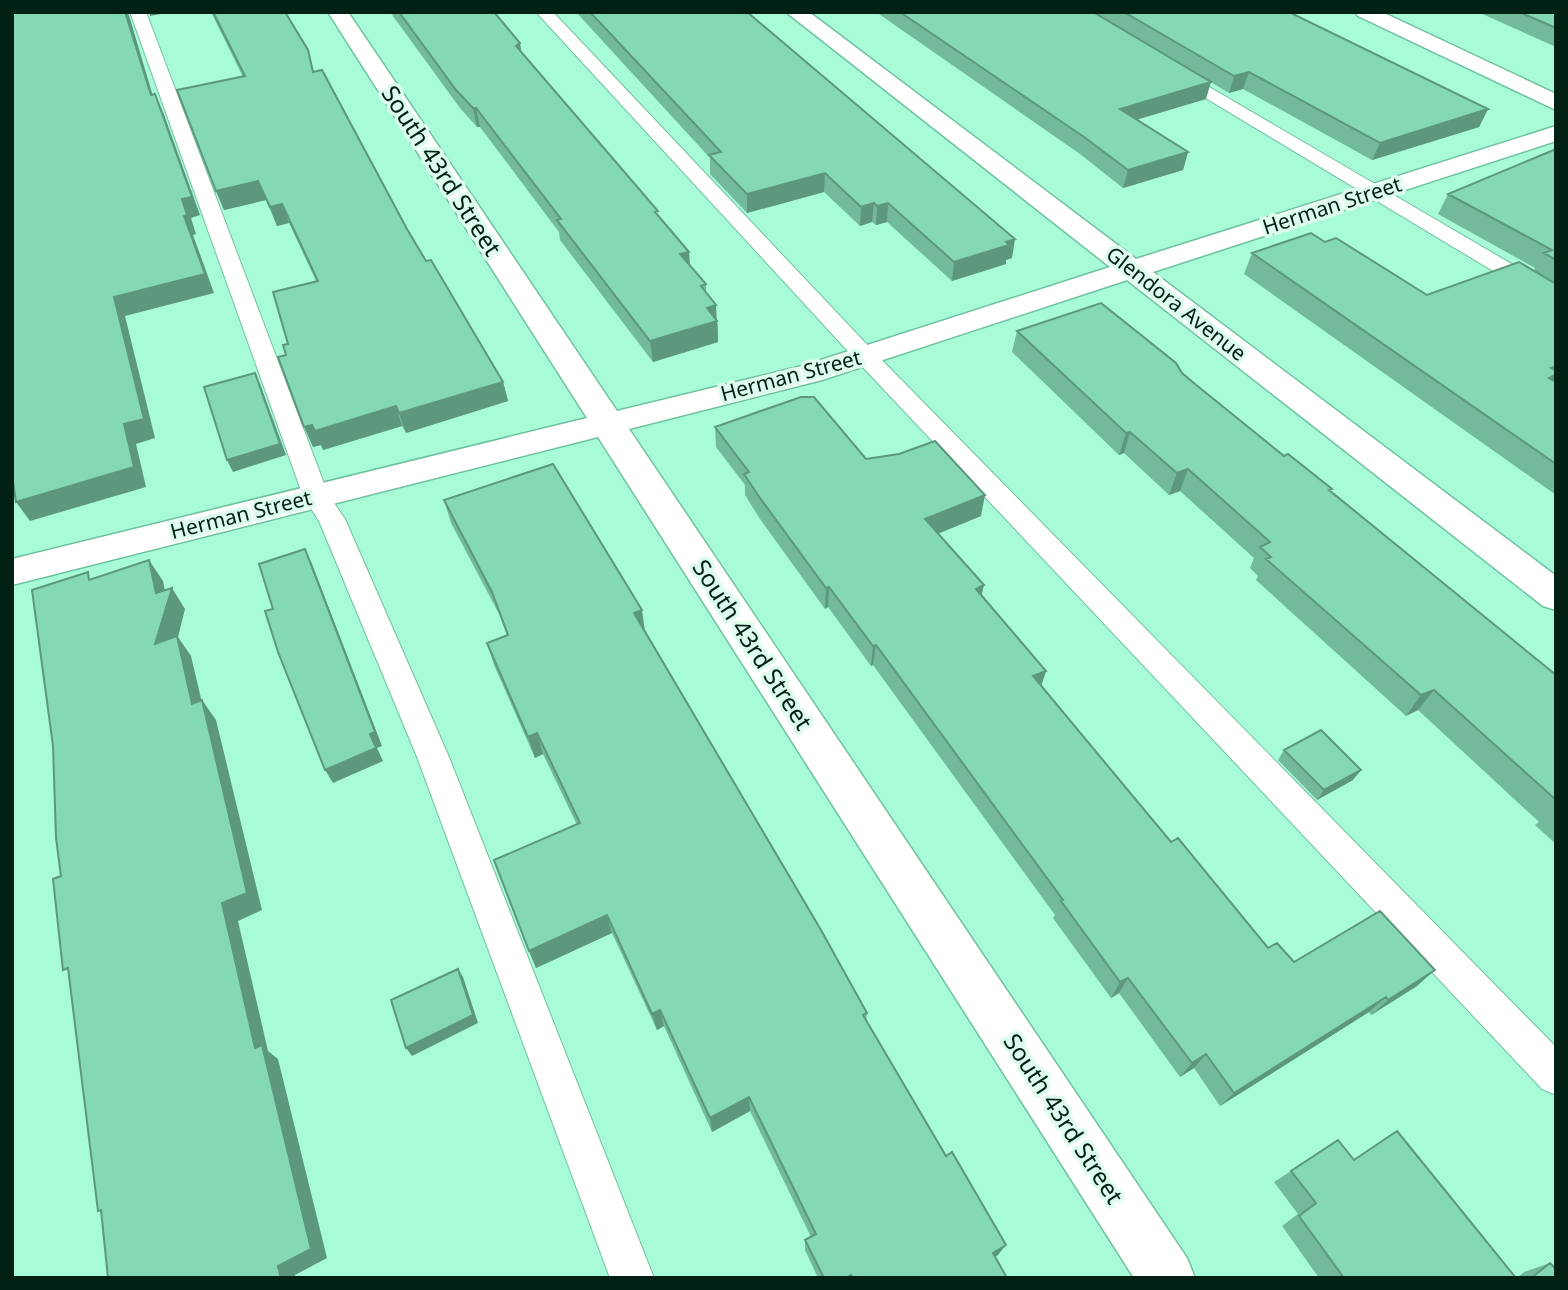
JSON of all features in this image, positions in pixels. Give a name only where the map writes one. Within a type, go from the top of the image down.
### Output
[{"type":"street","name":"South 43rd Street","points":[[338,12],[1167,1278]]},
{"type":"street","name":"Glendora Avenue","points":[[796,12],[1556,596]]},
{"type":"street","points":[[1366,12],[1556,103]]},
{"type":"street","name":"Herman Street","points":[[12,572],[811,373],[1556,133]]},
{"type":"lane","points":[[138,12],[316,496],[332,519],[433,757],[632,1278]]},
{"type":"lane","points":[[544,12],[865,356],[1556,1075]]},
{"type":"lane","points":[[1160,63],[1556,299]]},
{"type":"building","points":[[12,12],[125,12],[151,95],[155,94],[192,197],[182,199],[187,215],[184,216],[205,274],[114,297],[144,419],[124,424],[134,467],[16,502],[12,475]]},
{"type":"building","points":[[213,12],[285,12],[308,50],[313,72],[322,70],[407,229],[426,261],[431,260],[503,382],[399,413],[396,406],[315,431],[312,425],[304,427],[278,357],[286,355],[283,345],[288,344],[273,292],[318,281],[282,204],[270,207],[258,181],[216,191],[177,90],[245,76]]},
{"type":"building","points":[[399,12],[494,12],[520,43],[516,46],[658,211],[655,212],[689,252],[680,254],[706,284],[701,286],[716,305],[707,308],[717,321],[650,341],[557,220],[561,219],[476,108],[456,90]]},
{"type":"building","points":[[590,12],[747,12],[1015,239],[1006,242],[1009,245],[954,262],[888,203],[861,207],[825,173],[747,194],[709,155],[721,152]]},
{"type":"building","points":[[900,12],[1093,12],[1211,82],[1120,109],[1188,152],[1128,170]]},
{"type":"building","points":[[1124,12],[1289,12],[1488,109],[1380,143],[1249,72],[1234,76]]},
{"type":"building","points":[[1519,12],[1556,12],[1556,28]]},
{"type":"building","points":[[1556,149],[1556,260],[1544,253],[1552,250],[1448,194]]},
{"type":"building","points":[[1311,233],[1325,242],[1336,238],[1427,295],[1519,262],[1556,284],[1556,366],[1551,368],[1556,374],[1549,378],[1556,382],[1556,464],[1252,253]]},
{"type":"building","points":[[1101,303],[1176,363],[1182,373],[1195,384],[1284,456],[1288,454],[1332,489],[1329,490],[1556,675],[1556,800],[1434,690],[1421,695],[1266,559],[1271,557],[1260,547],[1270,542],[1188,469],[1177,473],[1130,432],[1126,433],[1017,331]]},
{"type":"building","points":[[255,373],[280,444],[227,460],[204,387]]},
{"type":"building","points":[[801,397],[814,397],[866,459],[899,454],[935,441],[985,495],[925,519],[984,585],[976,589],[1046,671],[1033,676],[1171,842],[1178,838],[1268,948],[1277,943],[1294,962],[1380,911],[1435,970],[1388,1000],[1386,997],[1234,1093],[1206,1054],[1192,1063],[1128,978],[1120,982],[876,645],[873,646],[829,587],[826,588],[760,498],[744,474],[749,472],[715,427]]},
{"type":"building","points":[[553,464],[642,610],[634,613],[821,930],[867,1013],[863,1015],[946,1156],[952,1152],[1006,1245],[993,1253],[1007,1278],[853,1278],[851,1275],[846,1278],[824,1278],[805,1240],[816,1234],[749,1097],[710,1118],[660,1010],[652,1014],[607,915],[529,951],[494,860],[580,823],[537,733],[528,737],[487,643],[508,635],[492,592],[444,500]]},
{"type":"building","points":[[305,549],[375,732],[370,734],[376,748],[325,770],[278,652],[265,611],[273,609],[259,564]]},
{"type":"building","points":[[149,560],[156,593],[172,588],[155,644],[177,636],[192,704],[202,700],[247,893],[222,903],[255,1048],[262,1045],[311,1249],[278,1266],[281,1278],[108,1278],[68,968],[63,970],[53,879],[61,876],[56,838],[53,746],[32,590],[88,572],[89,580]]},
{"type":"building","points":[[1321,730],[1361,770],[1324,790],[1284,750]]},
{"type":"building","points":[[458,969],[473,1015],[406,1048],[391,1000]]},
{"type":"building","points":[[1397,1131],[1516,1278],[1344,1278],[1299,1216],[1316,1203],[1291,1171],[1338,1140],[1354,1160]]},
{"type":"building","points":[[1550,1263],[1556,1269],[1556,1278],[1531,1278]]}]
